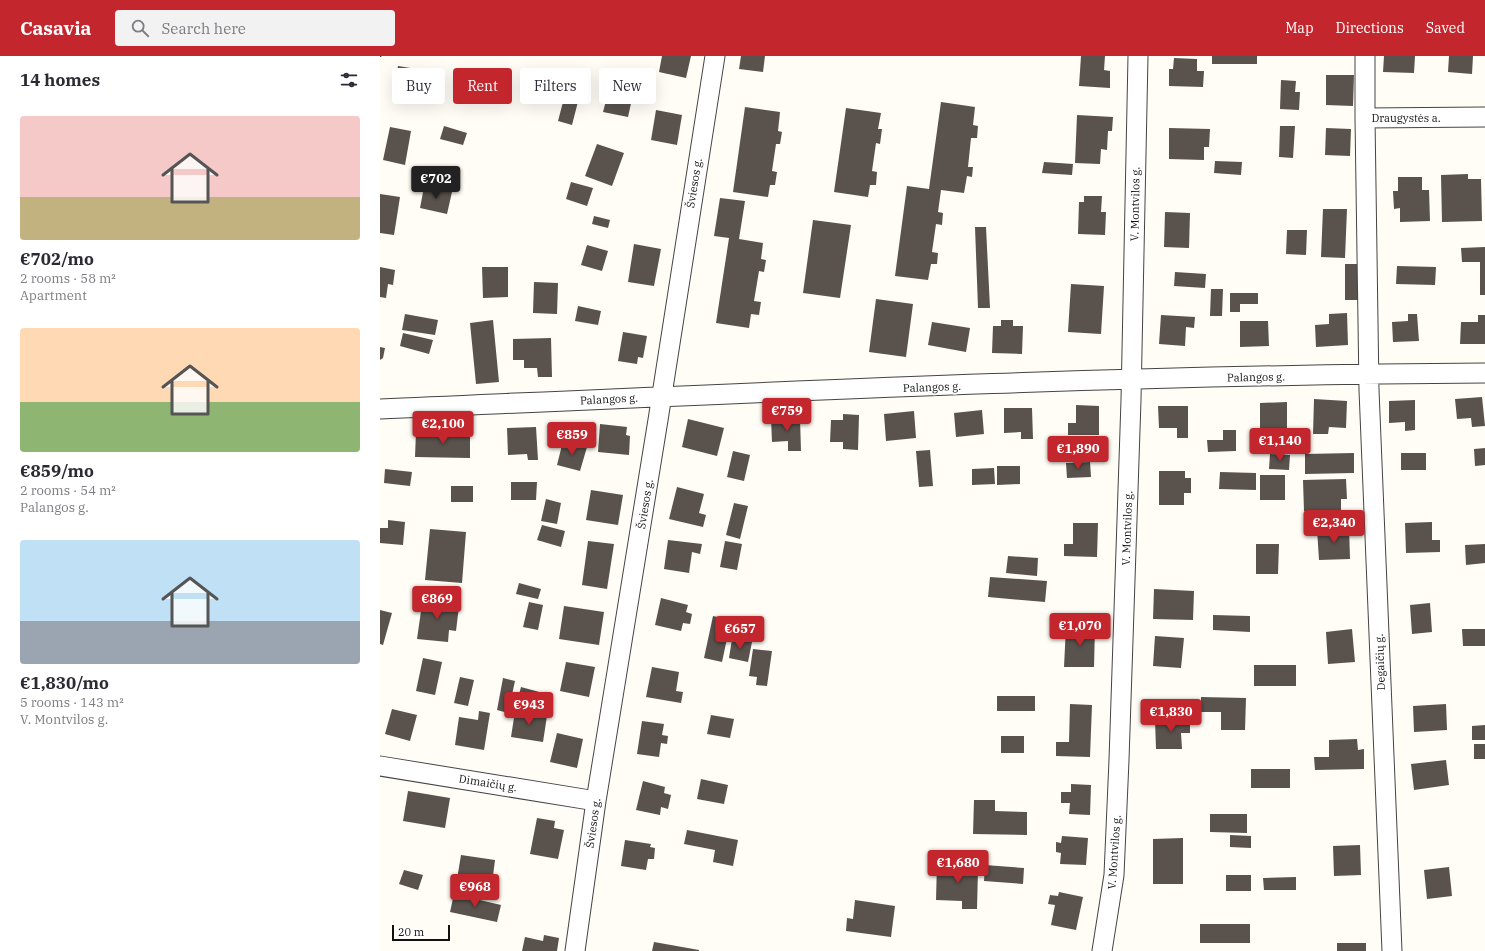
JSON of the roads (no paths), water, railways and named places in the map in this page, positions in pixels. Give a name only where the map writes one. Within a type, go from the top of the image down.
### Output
[{"type":"street","name":"Šviesos g.","points":[[575,951],[596,801],[662,396],[715,56]]},
{"type":"street","name":"V. Montvilos g.","points":[[1102,951],[1115,867],[1131,380],[1138,56]]},
{"type":"street","name":"Draugystės a.","points":[[1365,56],[1365,118],[1485,118]]},
{"type":"street","name":"Degaičių g.","points":[[1365,118],[1369,374],[1392,951]]},
{"type":"street","name":"Palangos g.","points":[[380,409],[662,396],[1131,380],[1369,374],[1485,373]]},
{"type":"street","name":"Dimaičių g.","points":[[380,766],[596,801]]}]
